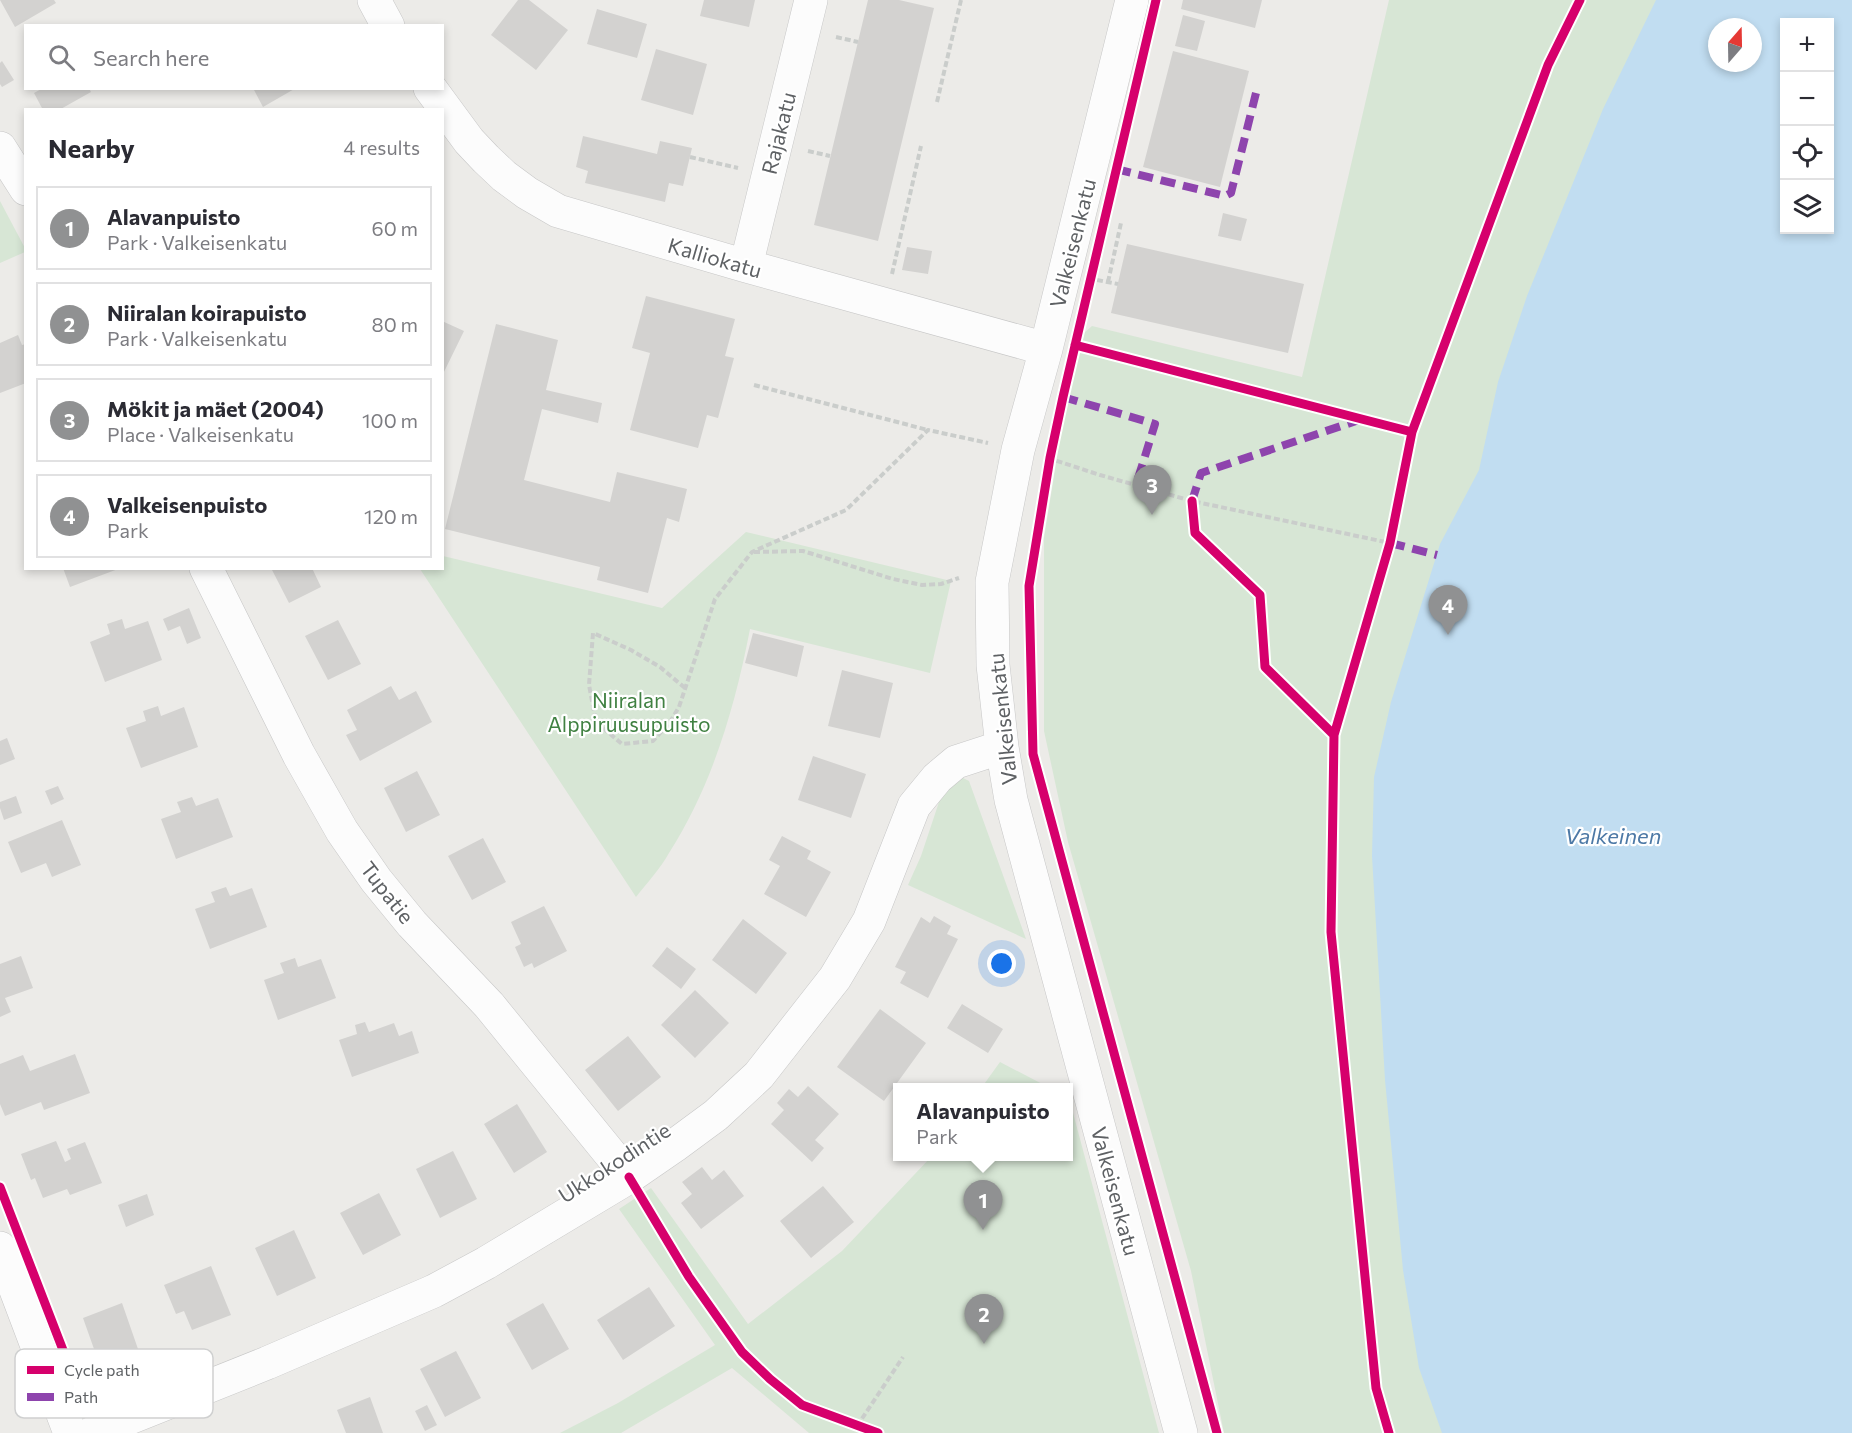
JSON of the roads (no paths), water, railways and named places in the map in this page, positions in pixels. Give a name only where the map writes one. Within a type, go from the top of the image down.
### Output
[{"type":"street","points":[[375,0],[387,24]]},
{"type":"street","name":"Rajakatu","points":[[746,266],[811,0]]},
{"type":"street","name":"Valkeisenkatu","points":[[1132,0],[1046,348],[1018,450],[992,582],[993,665],[1002,747],[1011,800],[1181,1433]]},
{"type":"street","name":"Kalliokatu","points":[[431,90],[469,141],[486,159],[504,176],[542,203],[558,211],[746,266],[1046,348]]},
{"type":"street","points":[[0,148],[24,186]]},
{"type":"street","name":"Tupatie","points":[[207,570],[299,755],[342,831],[376,880],[412,924],[489,1005],[629,1177]]},
{"type":"street","name":"Ukkokodintie","points":[[213,1385],[434,1291],[486,1263],[629,1177],[716,1115],[759,1075],[836,978],[869,921],[914,806],[937,777],[956,762],[1002,747]]},
{"type":"street","points":[[0,1248],[38,1349]]},
{"type":"street","points":[[64,1418],[70,1433]]},
{"type":"street","name":"Ukkokodintie","points":[[92,1433],[130,1418]]},
{"type":"water","name":"Valkeinen","points":[[1656,0],[1852,0],[1852,1433],[1442,1433],[1419,1368],[1403,1270],[1385,1080],[1372,856],[1374,777],[1391,702],[1440,544],[1479,470],[1498,382],[1527,296],[1603,109]]},
{"type":"place","name":"Mökit ja mäet (2004)","points":[[1152,515]]},
{"type":"place","name":"Valkeisenpuisto","points":[[1448,635]]},
{"type":"place","name":"Alavanpuisto","points":[[983,1230]]},
{"type":"place","name":"Niiralan koirapuisto","points":[[984,1344]]},
{"type":"park label","name":"Niiralan Alppiruusupuisto","points":[[629,711]]}]
